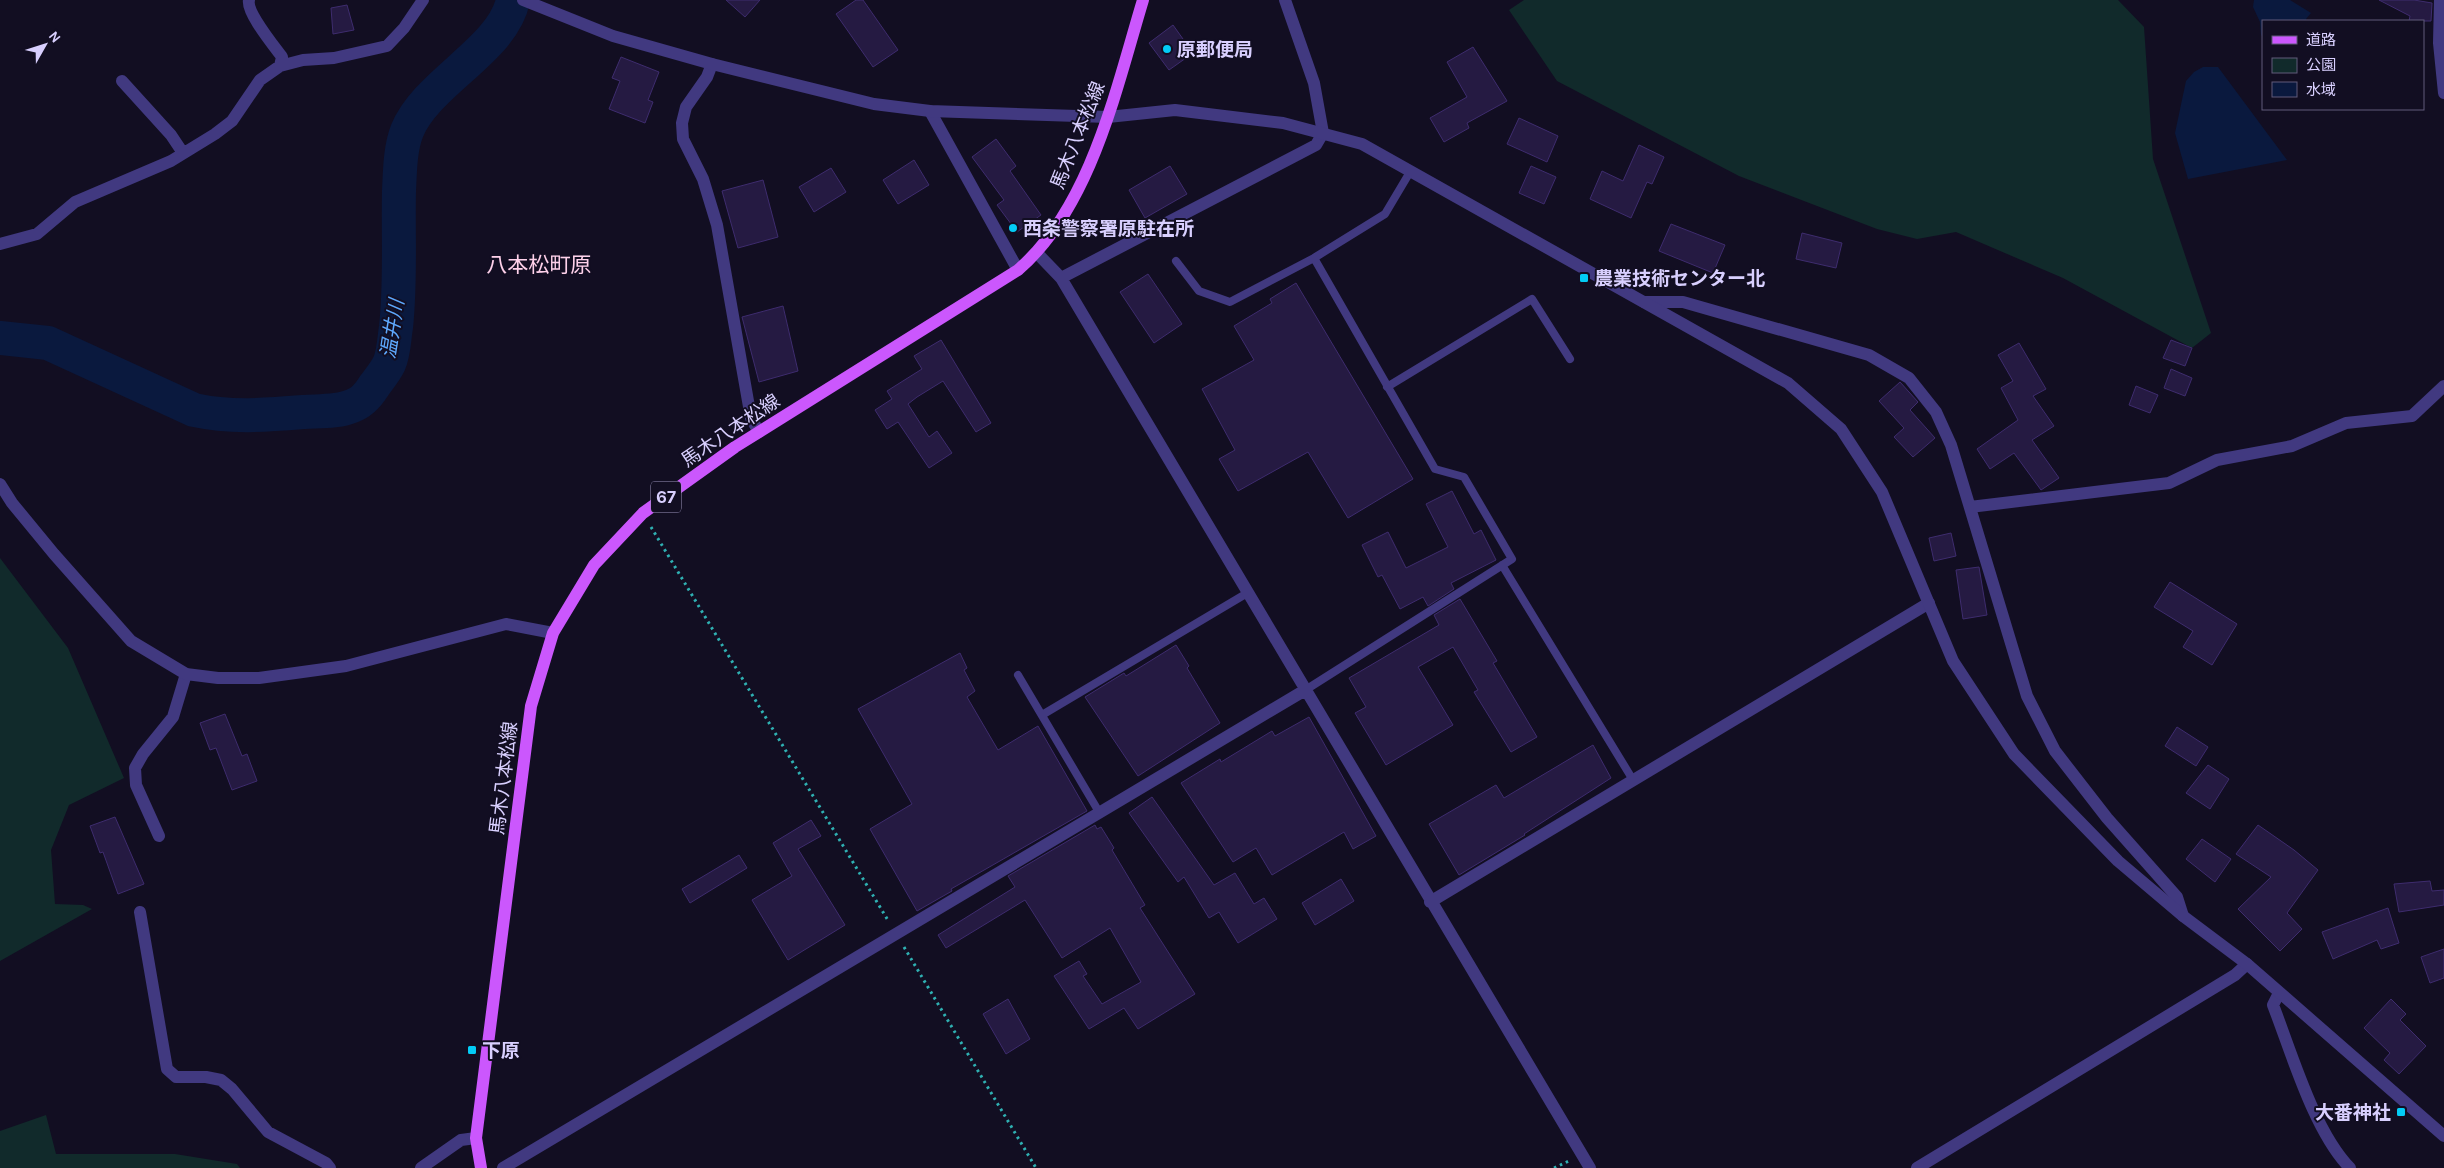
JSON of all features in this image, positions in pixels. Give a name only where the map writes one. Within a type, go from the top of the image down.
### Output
[{"type":"main road","name":"馬木八本松線","points":[[481,1168],[476,1138],[532,706],[553,633],[594,565],[643,513],[735,447],[1018,270],[1037,254],[1081,186],[1108,117],[1143,0]]},
{"type":"street","points":[[249,0],[248,4],[254,16],[282,57],[280,66]]},
{"type":"street","points":[[0,244],[37,234],[75,202],[171,161],[232,121],[260,80],[280,66],[303,60],[334,58],[387,46],[404,28],[423,0]]},
{"type":"street","points":[[523,0],[613,36],[712,64],[874,104],[930,111],[1108,117],[1175,110],[1283,123],[1362,144],[1788,383],[1841,429],[1882,492],[1953,661],[2014,754],[2118,861],[2183,916],[2247,964],[2444,1136]]},
{"type":"street","points":[[1061,278],[1316,145],[1323,134],[1314,83],[1285,0]]},
{"type":"street","points":[[2440,0],[2439,44],[2444,93]]},
{"type":"street","points":[[712,64],[707,77],[686,107],[682,123],[683,139],[703,179],[717,225],[751,418],[759,432]]},
{"type":"street","points":[[122,81],[171,136],[183,153]]},
{"type":"street","points":[[930,111],[1018,270]]},
{"type":"street","points":[[1037,254],[1061,278],[1307,689],[1430,902],[1590,1168]]},
{"type":"street","points":[[1644,302],[1684,302],[1869,355],[1909,378],[1936,412],[1951,445],[2027,696],[2055,751],[2108,818],[2177,897],[2183,916]]},
{"type":"street","points":[[1970,507],[2169,483],[2216,460],[2292,446],[2346,424],[2412,416],[2444,386]]},
{"type":"street","points":[[0,484],[12,503],[54,554],[132,641],[186,674],[218,678],[259,678],[346,666],[506,624],[553,633]]},
{"type":"street","points":[[1430,902],[1929,603]]},
{"type":"street","points":[[159,836],[136,785],[135,768],[142,754],[173,717],[186,674]]},
{"type":"street","points":[[504,1168],[1307,689]]},
{"type":"street","points":[[140,912],[167,1068],[176,1077],[206,1077],[221,1080],[232,1089],[268,1132],[326,1162],[330,1168]]},
{"type":"street","points":[[1917,1168],[2235,975],[2247,964]]},
{"type":"street","points":[[2279,993],[2273,1005],[2322,1130],[2340,1158],[2350,1168]]},
{"type":"street","points":[[421,1168],[462,1140],[476,1138]]},
{"type":"lane","points":[[1176,262],[1199,291],[1230,302],[1314,258],[1385,214],[1410,172]]},
{"type":"lane","points":[[1307,689],[1512,559],[1464,477],[1435,470],[1314,258]]},
{"type":"lane","points":[[1387,387],[1532,299],[1570,359]]},
{"type":"lane","points":[[1502,565],[1633,780]]},
{"type":"lane","points":[[1042,715],[1249,592]]},
{"type":"lane","points":[[1018,674],[1099,812]]},
{"type":"path","points":[[643,513],[1036,1168]]},
{"type":"green space","points":[[1524,0],[2118,0],[2144,27],[2153,159],[2211,333],[2192,348],[2063,278],[1956,232],[1917,239],[1877,229],[1739,176],[1557,81],[1509,10]]},
{"type":"green space","points":[[0,558],[68,648],[124,778],[69,805],[51,850],[55,904],[83,905],[92,909],[0,961]]},
{"type":"green space","points":[[46,1115],[56,1154],[175,1154],[237,1164],[240,1168],[0,1168],[0,1131]]},
{"type":"water","points":[[2254,0],[2290,0],[2311,13],[2306,20],[2262,20],[2262,36],[2260,22],[2253,7]]},
{"type":"water","points":[[2203,67],[2218,67],[2287,160],[2188,179],[2175,133],[2186,81],[2194,72]]},
{"type":"building","points":[[726,0],[760,0],[745,17]]},
{"type":"building","points":[[856,0],[863,0],[898,50],[873,67],[836,14]]},
{"type":"building","points":[[2379,0],[2414,0],[2432,3],[2431,21],[2409,20],[2410,16]]},
{"type":"building","points":[[347,5],[354,30],[333,34],[331,8]]},
{"type":"building","points":[[1173,25],[1193,53],[1169,70],[1149,43]]},
{"type":"building","points":[[1473,47],[1507,101],[1467,123],[1469,128],[1444,142],[1430,118],[1467,97],[1447,62]]},
{"type":"building","points":[[621,57],[659,72],[648,100],[653,102],[645,123],[609,109],[620,81],[612,78]]},
{"type":"building","points":[[1519,118],[1558,136],[1547,162],[1507,144]]},
{"type":"building","points":[[996,139],[1016,166],[1010,171],[1041,215],[1017,232],[997,205],[1004,200],[972,157]]},
{"type":"building","points":[[1639,145],[1664,157],[1652,184],[1647,182],[1631,218],[1590,199],[1602,171],[1623,181]]},
{"type":"building","points":[[914,160],[929,185],[898,204],[883,180]]},
{"type":"building","points":[[1170,166],[1187,194],[1145,218],[1129,190]]},
{"type":"building","points":[[1531,166],[1556,177],[1544,204],[1519,193]]},
{"type":"building","points":[[831,168],[846,192],[814,212],[799,187]]},
{"type":"building","points":[[763,180],[778,237],[738,248],[722,191]]},
{"type":"building","points":[[1671,224],[1725,245],[1713,273],[1659,251]]},
{"type":"building","points":[[1802,233],[1842,243],[1836,268],[1796,259]]},
{"type":"building","points":[[1148,274],[1182,324],[1154,343],[1120,292]]},
{"type":"building","points":[[1296,283],[1413,479],[1348,518],[1308,452],[1238,491],[1219,459],[1235,450],[1202,389],[1254,360],[1234,326],[1272,303],[1270,299]]},
{"type":"building","points":[[783,306],[798,371],[759,382],[742,317]]},
{"type":"building","points":[[941,340],[991,423],[976,432],[943,381],[917,397],[908,404],[929,437],[937,431],[952,453],[929,468],[898,422],[887,429],[875,410],[892,399],[887,391],[922,369],[914,356]]},
{"type":"building","points":[[2171,340],[2192,348],[2185,366],[2163,358]]},
{"type":"building","points":[[2019,343],[2046,389],[2033,396],[2054,426],[2032,440],[2059,478],[2041,490],[2014,453],[1990,469],[1977,449],[2018,420],[2001,388],[2013,381],[1998,355]]},
{"type":"building","points":[[2171,369],[2192,378],[2185,396],[2164,388]]},
{"type":"building","points":[[1900,382],[1918,402],[1910,410],[1935,438],[1913,457],[1894,437],[1904,428],[1879,401]]},
{"type":"building","points":[[2136,386],[2158,395],[2150,413],[2129,405]]},
{"type":"building","points":[[1452,491],[1474,534],[1481,530],[1496,560],[1451,583],[1454,589],[1428,606],[1423,597],[1400,609],[1382,575],[1378,577],[1362,545],[1388,532],[1406,568],[1448,547],[1426,504]]},
{"type":"building","points":[[1951,533],[1956,556],[1934,561],[1929,538]]},
{"type":"building","points":[[1979,567],[1987,615],[1963,619],[1956,570]]},
{"type":"building","points":[[2170,582],[2237,624],[2212,665],[2183,647],[2193,631],[2154,607]]},
{"type":"building","points":[[1460,599],[1497,661],[1493,663],[1537,737],[1511,752],[1474,692],[1478,690],[1453,647],[1418,667],[1453,725],[1386,765],[1355,713],[1366,707],[1349,678],[1439,625],[1434,615]]},
{"type":"building","points":[[1176,645],[1189,666],[1187,668],[1220,723],[1138,776],[1085,697],[1124,673],[1126,676]]},
{"type":"building","points":[[960,653],[967,668],[964,670],[975,691],[967,697],[998,750],[1038,726],[1087,811],[951,889],[952,891],[917,911],[870,829],[912,804],[858,709]]},
{"type":"building","points":[[225,714],[242,756],[247,754],[257,781],[232,790],[216,748],[210,750],[200,723]]},
{"type":"building","points":[[1309,717],[1376,836],[1353,849],[1344,832],[1272,875],[1256,848],[1233,862],[1181,783],[1220,759],[1221,762],[1272,731],[1275,736]]},
{"type":"building","points":[[2177,727],[2208,747],[2196,766],[2165,746]]},
{"type":"building","points":[[1593,745],[1611,778],[1525,835],[1459,875],[1429,824],[1496,785],[1504,798]]},
{"type":"building","points":[[2208,765],[2229,779],[2210,809],[2186,793]]},
{"type":"building","points":[[1152,797],[1214,885],[1235,873],[1254,904],[1264,898],[1277,919],[1238,943],[1219,912],[1209,918],[1184,877],[1178,882],[1129,813]]},
{"type":"building","points":[[115,817],[144,884],[118,894],[103,852],[100,853],[90,826]]},
{"type":"building","points":[[811,820],[821,836],[798,849],[845,925],[788,960],[752,900],[792,876],[773,843]]},
{"type":"building","points":[[1095,825],[1097,829],[1101,827],[1114,848],[1112,850],[1145,905],[1140,908],[1195,994],[1138,1029],[1124,1008],[1089,1029],[1054,976],[1079,961],[1087,974],[1083,976],[1102,1004],[1141,982],[1110,928],[1062,958],[1025,900],[946,948],[938,935],[1015,887],[1008,876]]},
{"type":"building","points":[[2258,825],[2294,850],[2318,870],[2287,913],[2302,929],[2280,951],[2238,909],[2271,877],[2236,854]]},
{"type":"building","points":[[2202,839],[2231,859],[2215,882],[2186,859]]},
{"type":"building","points":[[739,855],[747,868],[690,903],[682,889]]},
{"type":"building","points":[[1341,879],[1354,901],[1315,925],[1302,903]]},
{"type":"building","points":[[2430,881],[2432,891],[2444,890],[2444,905],[2399,912],[2394,884]]},
{"type":"building","points":[[2388,908],[2399,943],[2381,949],[2377,940],[2333,959],[2322,932]]},
{"type":"building","points":[[2444,949],[2444,978],[2430,983],[2421,957]]},
{"type":"building","points":[[1008,999],[1030,1039],[1006,1054],[983,1014]]},
{"type":"building","points":[[2391,999],[2406,1014],[2400,1020],[2426,1046],[2399,1074],[2384,1060],[2390,1053],[2364,1028]]},
{"type":"waterway","name":"温井川","points":[[0,338],[48,343],[194,410],[208,413],[249,415],[328,411],[347,408],[359,403],[370,392],[386,370],[393,351],[398,293],[400,168],[407,131],[417,113],[431,97],[495,35],[506,18],[513,0]]},
{"type":"place","name":"原郵便局","points":[[1167,49]]},
{"type":"place","name":"西条警察署原駐在所","points":[[1013,228]]},
{"type":"place","name":"農業技術センター北","points":[[1584,278]]},
{"type":"place","name":"下原","points":[[472,1050]]},
{"type":"place","name":"大番神社","points":[[2401,1112]]},
{"type":"district","name":"八本松町原","points":[[539,265]]}]
